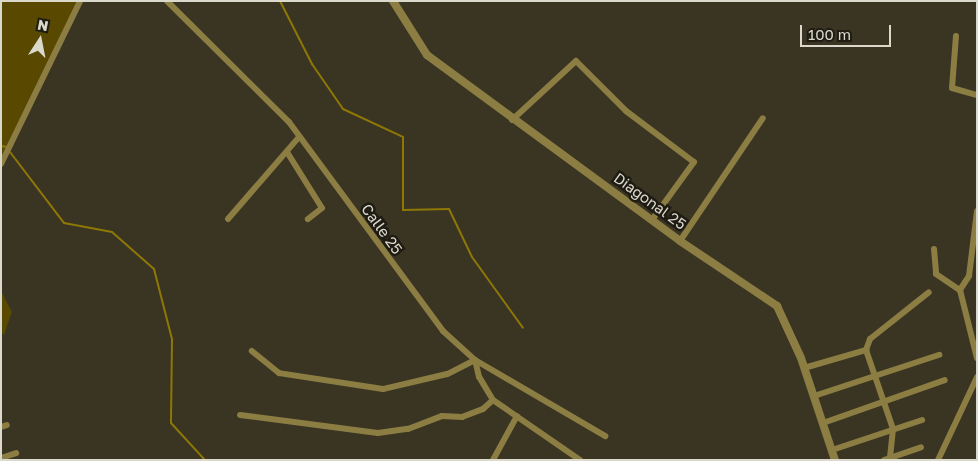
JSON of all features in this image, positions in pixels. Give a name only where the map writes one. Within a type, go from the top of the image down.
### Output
[{"type":"street","points":[[1,164],[80,1]]},
{"type":"street","name":"Calle 25","points":[[167,1],[299,137],[443,331],[475,360],[605,436]]},
{"type":"street","name":"Diagonal 25","points":[[393,1],[427,55],[512,120],[680,241],[777,306],[804,368],[835,460]]},
{"type":"street","points":[[956,36],[952,88],[977,95]]},
{"type":"street","points":[[512,120],[576,61],[626,112],[694,162],[652,220]]},
{"type":"street","points":[[680,241],[763,118]]},
{"type":"street","points":[[228,219],[299,137]]},
{"type":"street","points":[[287,152],[322,208],[308,219]]},
{"type":"street","points":[[960,290],[970,276],[977,210]]},
{"type":"street","points":[[934,249],[936,274],[960,290],[977,358]]},
{"type":"street","points":[[921,447],[888,459],[893,430],[866,350],[870,339],[930,292]]},
{"type":"street","points":[[804,368],[866,350]]},
{"type":"street","points":[[252,351],[279,373],[383,389],[447,374],[475,360],[479,377],[493,400],[580,460]]},
{"type":"street","points":[[814,396],[939,355]]},
{"type":"street","points":[[938,460],[977,377]]},
{"type":"street","points":[[823,423],[945,380]]},
{"type":"street","points":[[240,415],[378,433],[408,429],[442,416],[462,417],[483,409],[493,400]]},
{"type":"street","points":[[493,460],[516,416]]},
{"type":"street","points":[[832,450],[922,420]]},
{"type":"street","points":[[1,458],[16,453]]},
{"type":"shaded area","points":[[1,1],[80,1],[1,164]]},
{"type":"shaded area","points":[[1,291],[12,312],[4,335],[1,332]]},
{"type":"waterway","points":[[280,1],[312,64],[343,109],[403,137],[403,210],[449,209],[472,257],[523,328]]},
{"type":"waterway","points":[[1,146],[7,147]]},
{"type":"waterway","points":[[10,152],[64,223],[112,232],[154,269],[172,339],[171,423],[205,460]]}]
